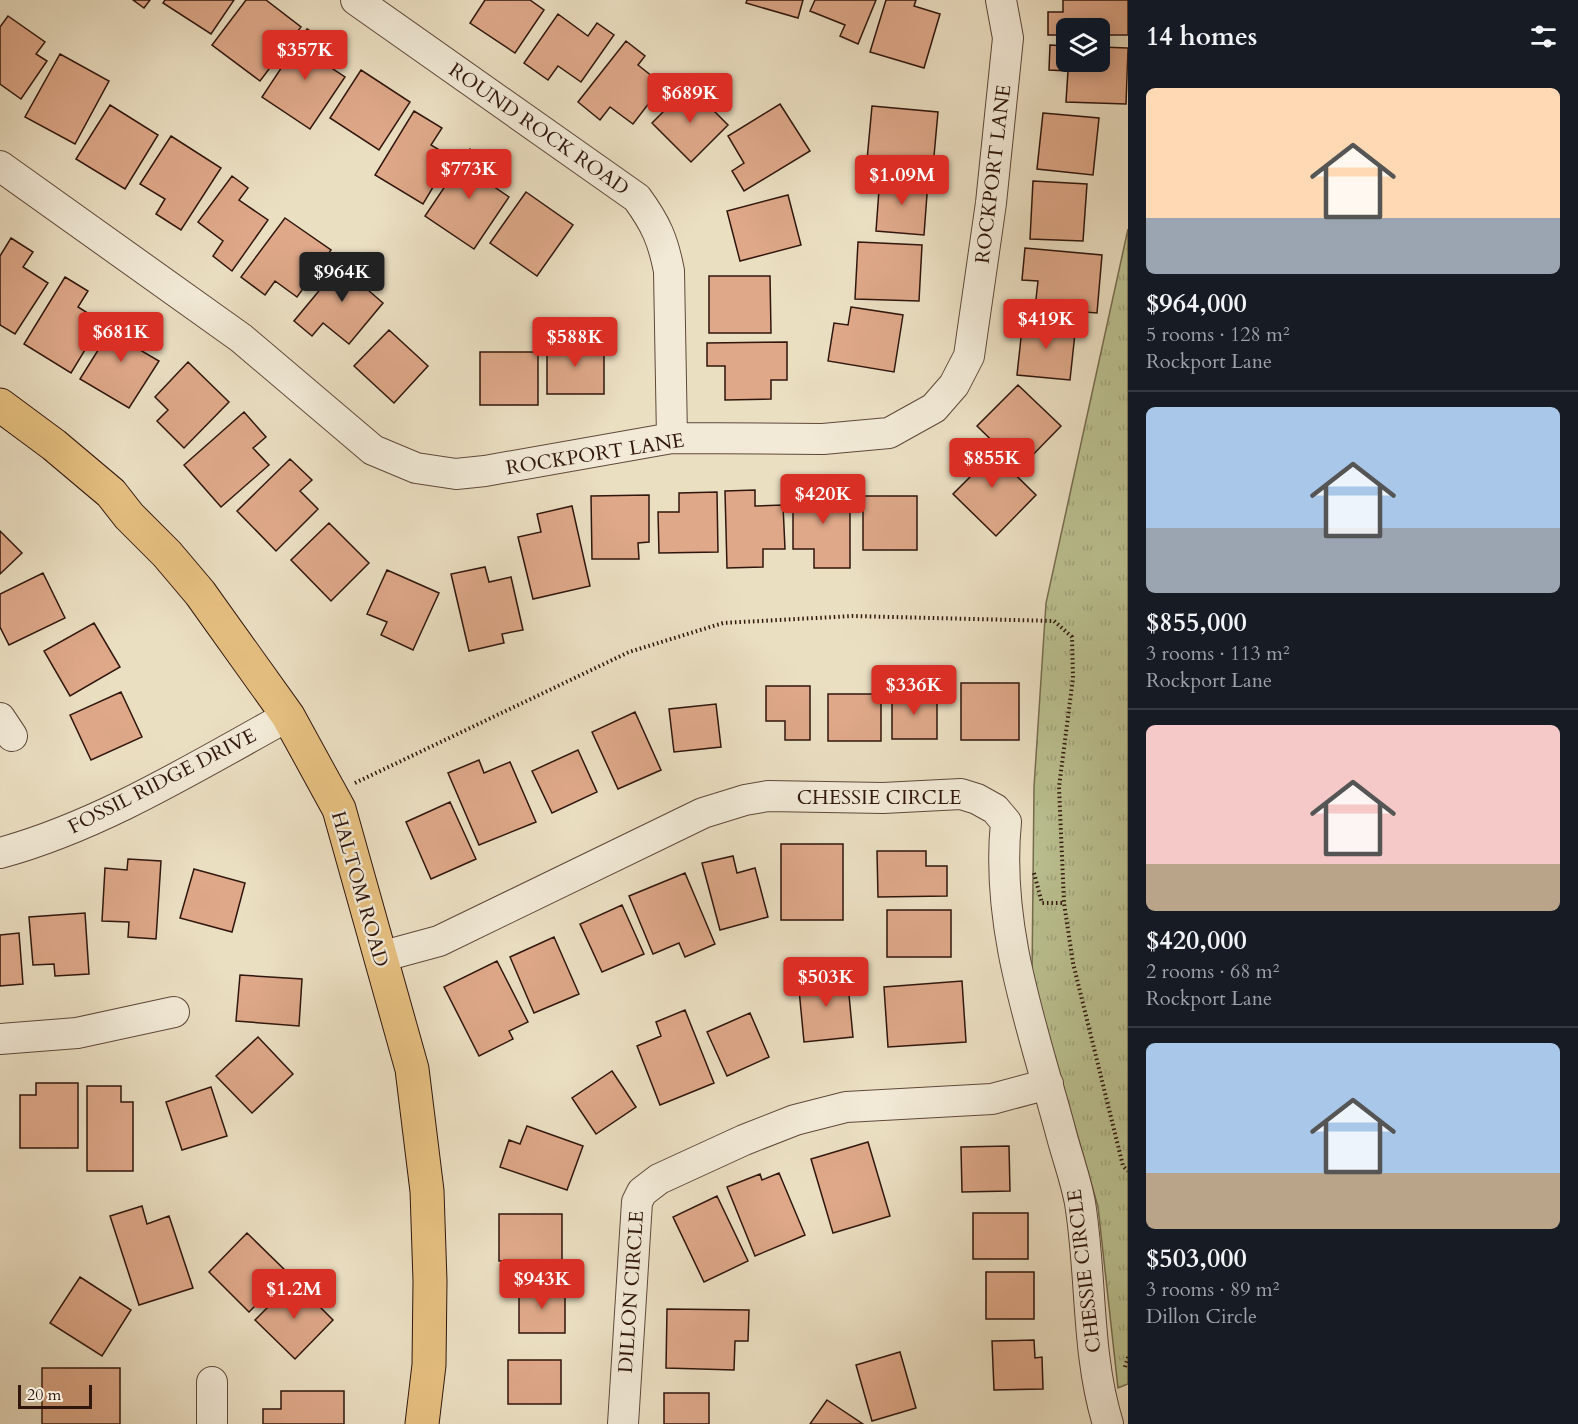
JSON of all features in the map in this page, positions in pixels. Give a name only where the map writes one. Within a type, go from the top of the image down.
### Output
[{"type":"main road","name":"HALTOM ROAD","points":[[0,405],[54,445],[111,493],[129,516],[167,554],[200,592],[288,716],[339,809],[412,1069],[427,1191],[430,1281],[429,1365],[422,1424]]},
{"type":"street","name":"ROUND ROCK ROAD","points":[[356,0],[637,198],[654,221],[664,248],[669,271],[672,438]]},
{"type":"street","name":"ROCKPORT LANE","points":[[0,166],[242,338],[373,450],[416,468],[456,474],[485,471],[672,438],[823,439],[889,433],[934,408],[954,385],[969,356],[992,203],[1008,38],[1001,0]]},
{"type":"street","name":"FOSSIL RIDGE DRIVE","points":[[0,853],[58,834],[141,796],[288,716]]},
{"type":"street","name":"CHESSIE CIRCLE","points":[[380,957],[439,941],[703,813],[745,800],[768,796],[883,798],[961,794],[977,799],[995,809],[1006,822],[1003,851],[1009,930],[1025,1010],[1048,1084],[1080,1203],[1096,1371],[1108,1424]]},
{"type":"street","points":[[0,1039],[77,1033],[174,1012]]},
{"type":"street","name":"DILLON CIRCLE","points":[[623,1424],[637,1202],[642,1192],[659,1179],[744,1140],[795,1120],[846,1107],[992,1099],[1048,1084]]},
{"type":"street","points":[[212,1382],[212,1424]]},
{"type":"path","points":[[331,794],[629,652],[723,623],[852,616],[1054,621],[1072,637],[1073,678],[1059,788],[1064,903],[1073,963],[1123,1166],[1128,1171]]},
{"type":"green space","points":[[1128,229],[1128,1384],[1118,1388],[1098,1207],[1032,976],[1034,787],[1046,603]]},
{"type":"building","points":[[133,0],[150,0],[144,8]]},
{"type":"building","points":[[165,0],[234,0],[211,34],[163,3]]},
{"type":"building","points":[[246,0],[266,0],[301,27],[260,81],[212,45]]},
{"type":"building","points":[[485,0],[530,0],[544,10],[515,53],[470,23]]},
{"type":"building","points":[[747,0],[803,0],[798,18],[746,3]]},
{"type":"building","points":[[815,0],[876,0],[858,44],[840,36],[845,25],[810,11]]},
{"type":"building","points":[[886,0],[916,0],[914,6],[940,14],[924,68],[870,52]]},
{"type":"building","points":[[1063,0],[1128,0],[1128,35],[1110,35],[1110,18],[1056,18],[1056,35],[1048,35],[1048,12],[1063,12]]},
{"type":"building","points":[[558,14],[588,36],[597,23],[614,35],[581,82],[558,66],[548,80],[524,63]]},
{"type":"building","points":[[8,16],[45,42],[36,54],[47,61],[21,99],[0,84],[0,27]]},
{"type":"building","points":[[307,29],[335,47],[324,63],[345,77],[310,129],[262,97]]},
{"type":"building","points":[[626,41],[645,56],[638,65],[663,85],[633,124],[610,107],[600,120],[578,102]]},
{"type":"building","points":[[1050,45],[1056,45],[1056,70],[1049,70]]},
{"type":"building","points":[[1110,47],[1128,48],[1126,104],[1066,102],[1068,72],[1110,72]]},
{"type":"building","points":[[60,54],[109,81],[75,144],[25,117]]},
{"type":"building","points":[[361,70],[410,102],[379,150],[330,118]]},
{"type":"building","points":[[689,86],[728,125],[691,162],[652,123]]},
{"type":"building","points":[[780,104],[810,151],[744,191],[732,171],[744,163],[728,136]]},
{"type":"building","points":[[110,105],[158,135],[125,189],[76,159]]},
{"type":"building","points":[[872,106],[938,112],[933,167],[867,160]]},
{"type":"building","points":[[414,111],[442,128],[431,145],[451,157],[423,204],[375,175]]},
{"type":"building","points":[[1043,113],[1099,118],[1093,175],[1037,169]]},
{"type":"building","points":[[171,136],[221,168],[181,230],[156,214],[165,199],[140,184]]},
{"type":"building","points":[[470,149],[503,171],[493,186],[509,197],[474,249],[425,216]]},
{"type":"building","points":[[232,176],[248,188],[239,200],[268,220],[232,271],[213,256],[223,241],[198,222]]},
{"type":"building","points":[[880,176],[928,181],[924,235],[876,231]]},
{"type":"building","points":[[1033,181],[1087,184],[1083,241],[1030,239]]},
{"type":"building","points":[[526,192],[573,225],[537,276],[490,243]]},
{"type":"building","points":[[788,195],[801,245],[740,261],[727,211]]},
{"type":"building","points":[[285,218],[331,250],[297,297],[275,281],[265,295],[241,277]]},
{"type":"building","points":[[11,238],[33,252],[23,267],[48,283],[15,334],[0,325],[0,256]]},
{"type":"building","points":[[858,242],[922,245],[919,301],[855,299]]},
{"type":"building","points":[[1025,248],[1102,255],[1097,313],[1035,308],[1038,281],[1022,280]]},
{"type":"building","points":[[347,257],[376,281],[368,290],[383,303],[349,344],[323,323],[312,336],[294,321]]},
{"type":"building","points":[[709,276],[770,276],[771,333],[709,333]]},
{"type":"building","points":[[65,277],[88,291],[78,307],[102,322],[71,373],[24,344]]},
{"type":"building","points":[[851,307],[903,315],[894,372],[828,361],[834,323],[848,325]]},
{"type":"building","points":[[120,315],[150,333],[140,350],[159,361],[129,408],[80,379]]},
{"type":"building","points":[[1023,319],[1076,324],[1070,380],[1017,375]]},
{"type":"building","points":[[389,330],[428,366],[394,403],[354,366]]},
{"type":"building","points":[[547,342],[604,343],[604,394],[547,394]]},
{"type":"building","points":[[787,342],[787,380],[771,380],[771,399],[725,400],[725,366],[707,366],[707,343]]},
{"type":"building","points":[[480,352],[538,352],[538,405],[480,405]]},
{"type":"building","points":[[188,362],[229,402],[184,448],[157,421],[168,410],[155,397]]},
{"type":"building","points":[[1018,385],[1061,426],[1020,468],[977,426]]},
{"type":"building","points":[[244,412],[266,437],[253,448],[269,465],[221,507],[184,465]]},
{"type":"building","points":[[980,440],[1036,495],[996,536],[953,494],[970,477],[957,463]]},
{"type":"building","points":[[290,459],[312,480],[300,491],[318,509],[276,551],[237,511]]},
{"type":"building","points":[[793,487],[850,487],[850,568],[814,568],[814,549],[793,549]]},
{"type":"building","points":[[755,490],[755,506],[783,505],[785,549],[763,549],[763,567],[727,568],[725,491]]},
{"type":"building","points":[[717,492],[718,552],[659,553],[658,512],[679,512],[679,493]]},
{"type":"building","points":[[649,495],[649,542],[638,543],[639,559],[592,559],[591,496]]},
{"type":"building","points":[[863,496],[917,496],[917,550],[863,550]]},
{"type":"building","points":[[572,506],[590,586],[533,599],[518,537],[541,532],[537,514]]},
{"type":"building","points":[[329,523],[369,563],[331,601],[291,560]]},
{"type":"building","points":[[0,531],[22,553],[0,574]]},
{"type":"building","points":[[485,567],[489,582],[511,577],[523,630],[502,634],[504,643],[469,651],[451,574]]},
{"type":"building","points":[[387,570],[439,593],[413,650],[381,635],[387,622],[367,614]]},
{"type":"building","points":[[43,573],[65,618],[9,645],[0,627],[0,594]]},
{"type":"building","points":[[94,623],[120,667],[70,696],[44,651]]},
{"type":"building","points":[[961,683],[1019,683],[1019,740],[961,740]]},
{"type":"building","points":[[766,686],[810,686],[810,740],[785,740],[785,721],[766,721]]},
{"type":"building","points":[[121,692],[142,737],[91,760],[70,715]]},
{"type":"building","points":[[892,692],[937,692],[937,739],[892,739]]},
{"type":"building","points":[[828,694],[881,694],[881,741],[828,741]]},
{"type":"building","points":[[716,704],[721,747],[674,752],[669,709]]},
{"type":"building","points":[[635,712],[661,770],[618,789],[592,732]]},
{"type":"building","points":[[578,750],[597,792],[552,813],[532,771]]},
{"type":"building","points":[[479,760],[484,773],[510,762],[536,822],[479,845],[448,773]]},
{"type":"building","points":[[450,802],[476,859],[431,879],[406,822]]},
{"type":"building","points":[[781,844],[843,844],[843,920],[781,920]]},
{"type":"building","points":[[877,851],[926,851],[926,866],[947,866],[947,896],[878,897]]},
{"type":"building","points":[[733,856],[737,873],[755,868],[768,917],[720,930],[702,863]]},
{"type":"building","points":[[128,859],[161,861],[156,939],[128,937],[129,922],[102,921],[105,868],[127,870]]},
{"type":"building","points":[[194,869],[245,883],[232,932],[180,918]]},
{"type":"building","points":[[685,873],[715,944],[685,957],[679,943],[653,954],[629,896]]},
{"type":"building","points":[[622,905],[644,954],[602,972],[580,924]]},
{"type":"building","points":[[887,910],[951,910],[951,957],[887,957]]},
{"type":"building","points":[[85,913],[89,974],[55,976],[54,964],[33,965],[29,917]]},
{"type":"building","points":[[19,933],[23,984],[0,986],[0,935]]},
{"type":"building","points":[[554,937],[579,994],[534,1013],[510,957]]},
{"type":"building","points":[[497,961],[528,1022],[509,1031],[513,1039],[479,1056],[444,987]]},
{"type":"building","points":[[847,974],[853,1037],[804,1042],[798,979]]},
{"type":"building","points":[[240,975],[302,979],[299,1026],[236,1021]]},
{"type":"building","points":[[962,981],[966,1042],[888,1047],[884,987]]},
{"type":"building","points":[[685,1010],[714,1083],[660,1105],[637,1046],[661,1036],[656,1022]]},
{"type":"building","points":[[750,1013],[769,1057],[727,1076],[707,1032]]},
{"type":"building","points":[[258,1037],[293,1074],[252,1113],[216,1076]]},
{"type":"building","points":[[612,1071],[636,1107],[596,1134],[572,1098]]},
{"type":"building","points":[[36,1083],[78,1083],[78,1148],[20,1148],[20,1095],[36,1095]]},
{"type":"building","points":[[87,1086],[121,1086],[121,1102],[133,1102],[133,1171],[87,1171]]},
{"type":"building","points":[[211,1087],[227,1136],[182,1150],[166,1102]]},
{"type":"building","points":[[527,1126],[583,1146],[567,1190],[500,1167],[509,1140],[520,1144]]},
{"type":"building","points":[[868,1142],[890,1216],[833,1233],[811,1159]]},
{"type":"building","points":[[1009,1146],[1010,1191],[962,1192],[961,1147]]},
{"type":"building","points":[[779,1173],[805,1235],[755,1256],[727,1187],[760,1174],[762,1180]]},
{"type":"building","points":[[717,1196],[748,1261],[704,1282],[673,1217]]},
{"type":"building","points":[[142,1206],[147,1224],[169,1216],[193,1288],[139,1305],[110,1216]]},
{"type":"building","points":[[973,1213],[1028,1213],[1028,1259],[973,1259]]},
{"type":"building","points":[[499,1214],[562,1214],[562,1261],[499,1261]]},
{"type":"building","points":[[247,1233],[288,1273],[249,1312],[209,1272]]},
{"type":"building","points":[[986,1272],[1034,1272],[1034,1319],[986,1319]]},
{"type":"building","points":[[80,1277],[131,1310],[102,1356],[50,1323]]},
{"type":"building","points":[[294,1281],[333,1320],[295,1359],[255,1320]]},
{"type":"building","points":[[519,1288],[565,1288],[565,1333],[519,1333]]},
{"type":"building","points":[[667,1309],[749,1310],[748,1341],[735,1341],[734,1370],[666,1368]]},
{"type":"building","points":[[1034,1340],[1035,1358],[1042,1357],[1043,1389],[994,1390],[992,1341]]},
{"type":"building","points":[[900,1352],[916,1408],[872,1421],[856,1365]]},
{"type":"building","points":[[508,1360],[561,1360],[561,1404],[508,1404]]},
{"type":"building","points":[[42,1368],[120,1368],[120,1424],[42,1424]]},
{"type":"building","points":[[281,1391],[344,1391],[344,1424],[263,1424],[263,1409],[281,1409]]},
{"type":"building","points":[[664,1393],[709,1393],[709,1424],[664,1424]]},
{"type":"building","points":[[827,1400],[863,1424],[810,1424]]}]
